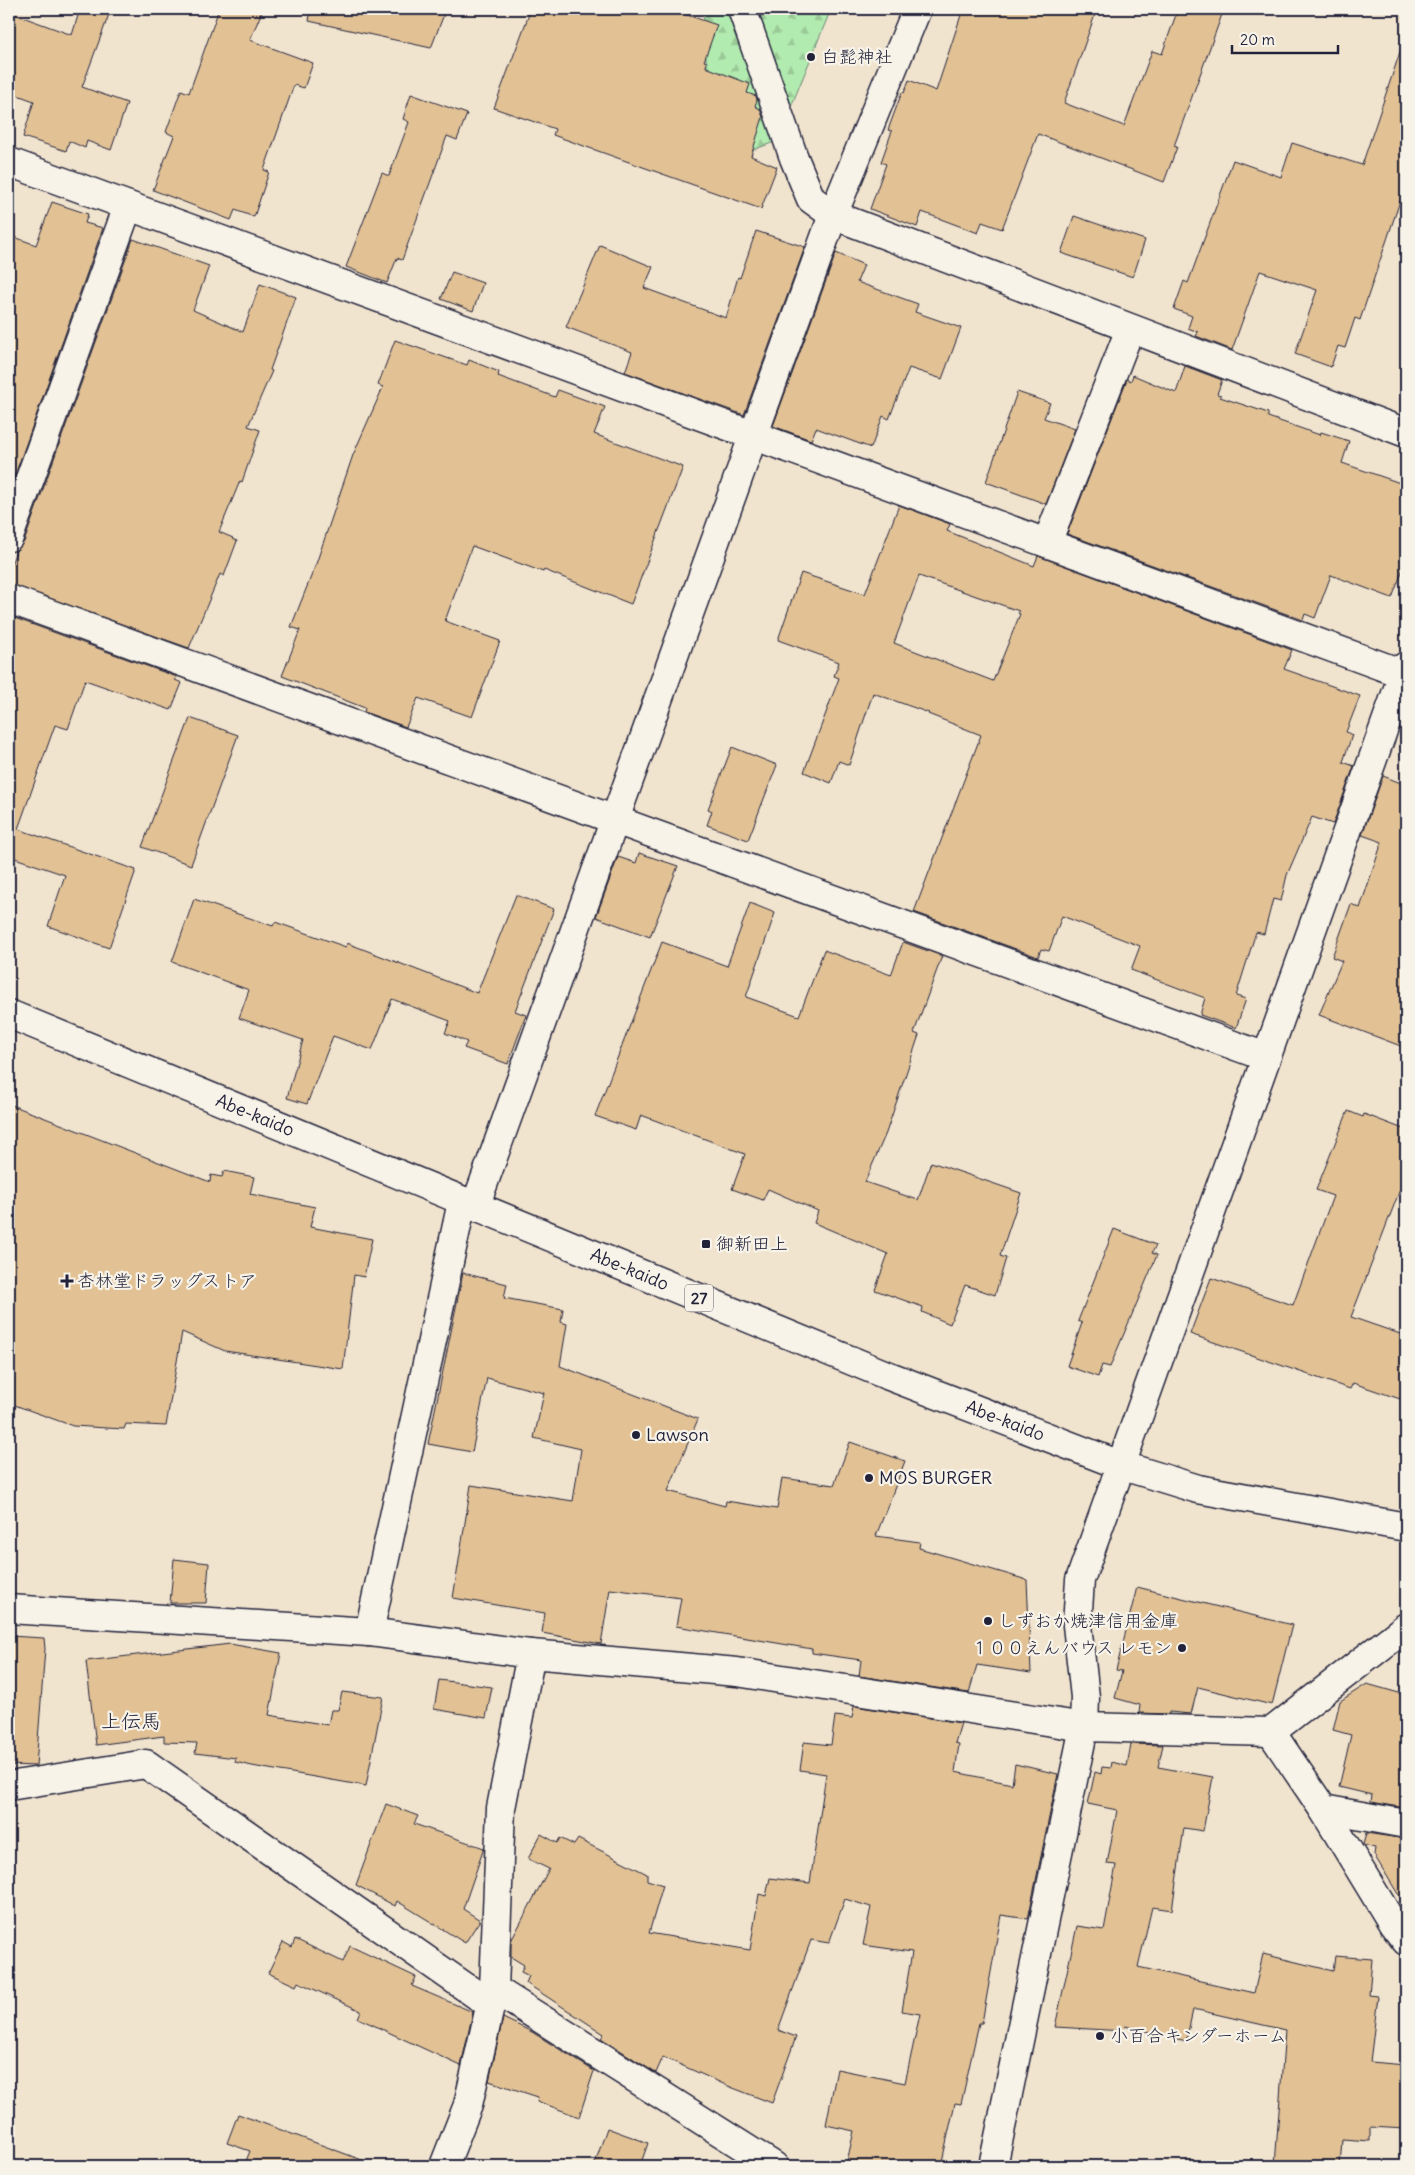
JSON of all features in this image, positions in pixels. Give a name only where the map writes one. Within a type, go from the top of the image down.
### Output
[{"type":"street","points":[[742,9],[794,158],[811,199],[833,215],[1406,433]]},
{"type":"street","points":[[368,1632],[469,1204],[615,820],[752,435],[833,215],[917,9]]},
{"type":"street","points":[[9,162],[1047,543],[1405,672],[1080,1580],[1077,1625],[1085,1697],[1084,1727],[993,2166]]},
{"type":"street","points":[[9,537],[128,206]]},
{"type":"street","points":[[1047,543],[1130,329]]},
{"type":"street","points":[[9,599],[1266,1057]]},
{"type":"street","name":"Abe-kaido","points":[[9,1014],[884,1374],[1120,1465],[1198,1489],[1406,1527]]},
{"type":"street","points":[[9,1609],[368,1632],[532,1654],[737,1672],[1084,1727],[1271,1732],[1406,1627]]},
{"type":"street","points":[[444,2166],[468,2104],[493,1997],[501,1808],[532,1654]]},
{"type":"street","points":[[1271,1732],[1402,1930]]},
{"type":"street","points":[[9,1786],[146,1764],[493,1997],[774,2166]]},
{"type":"street","points":[[1323,1809],[1406,1824]]},
{"type":"green space","points":[[703,9],[831,9],[777,141],[742,154],[709,107]]},
{"type":"building","points":[[80,9],[111,9],[82,87],[127,103],[111,150],[87,141],[85,148],[69,141],[66,151],[23,137],[34,101],[9,92],[9,12],[72,35]]},
{"type":"building","points":[[219,9],[263,9],[250,40],[313,63],[304,88],[294,85],[264,170],[269,172],[254,217],[235,210],[231,220],[153,190],[174,136],[166,132],[181,90],[189,93]]},
{"type":"building","points":[[311,9],[446,9],[431,48],[309,21]]},
{"type":"building","points":[[531,9],[669,9],[717,25],[704,61],[707,62],[706,67],[750,84],[747,93],[756,96],[755,106],[760,109],[763,117],[751,156],[777,167],[761,209],[553,135],[555,129],[494,108]]},
{"type":"building","points":[[963,9],[1097,9],[1064,103],[1124,126],[1152,51],[1162,54],[1178,9],[1224,9],[1174,146],[1177,147],[1164,182],[1038,134],[1002,229],[982,222],[978,233],[922,212],[917,227],[870,209],[886,164],[881,162],[892,131],[888,130],[902,92],[904,93],[909,80],[936,91]]},
{"type":"building","points":[[1401,49],[1406,50],[1406,183],[1360,320],[1355,318],[1345,348],[1338,346],[1331,367],[1295,354],[1317,290],[1260,271],[1232,350],[1196,336],[1198,332],[1188,328],[1192,316],[1174,309],[1184,281],[1188,283],[1233,160],[1281,177],[1292,143],[1362,165]]},
{"type":"building","points":[[411,94],[467,114],[457,140],[447,136],[402,260],[397,258],[387,283],[346,267],[382,173],[389,176],[409,122],[403,119]]},
{"type":"building","points":[[52,202],[88,214],[85,223],[103,228],[9,492],[9,235],[36,245]]},
{"type":"building","points":[[1074,216],[1145,240],[1133,277],[1061,253]]},
{"type":"building","points":[[756,231],[805,247],[744,415],[625,372],[632,352],[566,327],[600,245],[653,267],[644,288],[726,318],[738,277],[740,278]]},
{"type":"building","points":[[133,239],[209,266],[193,310],[243,332],[260,284],[296,297],[270,370],[272,371],[248,426],[260,430],[242,482],[240,481],[219,532],[237,541],[224,576],[220,574],[189,648],[9,584],[9,570],[16,551],[24,542]]},
{"type":"building","points":[[836,253],[864,265],[857,282],[918,304],[915,312],[961,328],[942,379],[909,368],[889,419],[883,416],[871,448],[816,428],[811,440],[773,426]]},
{"type":"building","points":[[452,272],[483,283],[473,311],[441,299]]},
{"type":"building","points":[[395,340],[467,365],[469,360],[499,372],[498,376],[555,397],[558,390],[605,407],[594,434],[683,467],[631,604],[544,570],[543,572],[472,546],[445,621],[500,641],[472,717],[418,698],[406,727],[364,712],[365,708],[282,676],[300,630],[291,627],[316,564],[353,455],[383,387],[378,385]]},
{"type":"building","points":[[1185,366],[1222,380],[1217,394],[1221,395],[1220,397],[1268,413],[1268,417],[1320,435],[1321,432],[1349,441],[1342,463],[1406,485],[1406,561],[1392,598],[1331,575],[1315,618],[1305,614],[1303,620],[1067,534],[1127,379],[1131,381],[1133,375],[1176,393]]},
{"type":"building","points":[[1017,392],[1050,403],[1044,418],[1075,429],[1046,504],[986,482]]},
{"type":"building","points":[[899,505],[950,524],[947,531],[1034,566],[1038,556],[1292,650],[1284,669],[1360,696],[1346,732],[1352,735],[1343,762],[1354,766],[1333,824],[1312,817],[1287,875],[1281,901],[1273,899],[1264,934],[1256,932],[1236,996],[1246,999],[1236,1028],[1200,1015],[1205,998],[1131,970],[1140,946],[1062,916],[1049,951],[1041,949],[1038,957],[914,912],[981,735],[929,713],[873,693],[849,765],[839,761],[831,783],[804,772],[839,678],[834,676],[839,662],[778,640],[801,573],[865,594]],"holes":[[[919,576],[1019,611],[1018,613],[1020,614],[993,681],[894,643]]]},
{"type":"building","points":[[9,616],[177,677],[175,680],[182,683],[171,710],[85,680],[68,729],[55,725],[18,829],[136,870],[109,948],[48,926],[65,875],[9,856]]},
{"type":"building","points":[[190,718],[238,735],[191,865],[142,847]]},
{"type":"building","points":[[732,747],[777,765],[748,840],[707,825],[712,811],[708,809]]},
{"type":"building","points":[[1383,776],[1406,785],[1406,1048],[1319,1015],[1342,961],[1332,957],[1351,904],[1360,908],[1382,842],[1362,835]]},
{"type":"building","points":[[639,853],[678,866],[650,937],[596,917],[618,857],[636,863]]},
{"type":"building","points":[[516,895],[554,909],[515,1011],[526,1015],[508,1064],[464,1048],[467,1042],[445,1033],[450,1021],[392,999],[372,1050],[333,1036],[307,1104],[287,1098],[303,1040],[239,1018],[249,990],[172,962],[194,899],[273,926],[275,922],[346,947],[347,943],[477,993]]},
{"type":"building","points":[[750,903],[775,913],[746,997],[799,1016],[824,950],[891,975],[903,942],[942,956],[914,1033],[919,1035],[886,1133],[865,1182],[918,1200],[931,1162],[1021,1193],[1000,1256],[1006,1258],[995,1295],[965,1285],[950,1324],[922,1312],[923,1307],[875,1290],[888,1254],[814,1223],[818,1211],[768,1189],[763,1200],[732,1189],[745,1154],[641,1115],[636,1130],[595,1116],[662,942],[727,966]]},
{"type":"building","points":[[9,1104],[210,1182],[211,1175],[222,1177],[224,1171],[254,1177],[250,1194],[315,1207],[310,1227],[372,1239],[364,1277],[354,1275],[343,1369],[225,1351],[182,1332],[166,1426],[126,1424],[124,1429],[73,1426],[9,1403]]},
{"type":"building","points":[[1348,1111],[1363,1117],[1364,1114],[1406,1130],[1406,1174],[1351,1317],[1406,1336],[1406,1401],[1353,1383],[1350,1389],[1190,1334],[1211,1278],[1293,1305],[1333,1196],[1316,1190]]},
{"type":"building","points":[[1114,1229],[1156,1245],[1152,1253],[1157,1255],[1110,1367],[1102,1365],[1098,1377],[1067,1366],[1082,1323],[1078,1321]]},
{"type":"building","points":[[463,1273],[507,1284],[504,1298],[563,1309],[561,1322],[567,1324],[560,1366],[698,1419],[668,1491],[725,1506],[726,1501],[777,1509],[782,1478],[834,1485],[850,1442],[905,1461],[876,1536],[920,1542],[919,1548],[1027,1580],[1031,1673],[977,1665],[969,1693],[859,1676],[861,1660],[812,1653],[812,1649],[676,1626],[681,1598],[610,1589],[601,1644],[542,1633],[545,1613],[453,1598],[471,1485],[573,1501],[581,1449],[534,1438],[544,1393],[487,1378],[472,1452],[428,1444]]},
{"type":"building","points":[[174,1559],[209,1563],[206,1603],[170,1603]]},
{"type":"building","points":[[1137,1587],[1292,1625],[1272,1705],[1198,1687],[1191,1714],[1169,1712],[1169,1714],[1139,1713],[1140,1705],[1115,1698],[1122,1671],[1116,1670]]},
{"type":"building","points":[[9,1636],[44,1638],[45,1649],[36,1766],[9,1765]]},
{"type":"building","points":[[230,1644],[281,1653],[269,1715],[328,1725],[331,1710],[338,1710],[342,1692],[383,1697],[366,1786],[252,1766],[235,1762],[236,1758],[195,1753],[197,1743],[164,1742],[164,1736],[96,1745],[86,1661]]},
{"type":"building","points":[[439,1680],[492,1687],[486,1718],[434,1709]]},
{"type":"building","points":[[1367,1684],[1406,1695],[1406,1808],[1371,1802],[1372,1795],[1339,1787],[1351,1735],[1333,1730],[1340,1701]]},
{"type":"building","points":[[854,1706],[961,1723],[955,1743],[959,1744],[955,1772],[1012,1784],[1015,1764],[1058,1774],[1028,1919],[1001,1915],[982,2023],[979,2023],[961,2104],[955,2103],[941,2166],[846,2166],[854,2131],[826,2125],[837,2069],[905,2083],[920,2014],[902,2011],[912,1952],[863,1945],[871,1907],[845,1899],[829,1943],[811,1940],[778,2030],[796,2037],[772,2103],[663,2057],[656,2073],[654,2072],[601,2038],[604,2034],[526,1983],[529,1976],[521,1972],[524,1965],[511,1957],[511,1941],[549,1869],[528,1859],[541,1834],[557,1843],[560,1838],[574,1845],[578,1839],[647,1874],[647,1880],[663,1885],[649,1933],[750,1950],[759,1894],[766,1896],[770,1878],[810,1883],[826,1774],[800,1770],[804,1742],[831,1745],[835,1716],[852,1718]]},
{"type":"building","points":[[1131,1744],[1163,1745],[1158,1767],[1213,1777],[1203,1831],[1184,1828],[1172,1910],[1152,1907],[1138,1967],[1254,1993],[1263,1954],[1333,1971],[1335,1956],[1372,1959],[1369,1995],[1378,1996],[1370,2062],[1406,2065],[1406,2129],[1370,2127],[1370,2141],[1342,2139],[1340,2166],[1275,2165],[1285,2030],[1198,2010],[1193,2010],[1186,2041],[1125,2026],[1124,2031],[1055,2027],[1077,1926],[1104,1930],[1116,1865],[1107,1864],[1117,1810],[1088,1804],[1095,1772],[1101,1774],[1102,1767],[1111,1768],[1112,1762],[1127,1766]]},
{"type":"building","points":[[386,1804],[418,1816],[414,1824],[484,1848],[463,1909],[480,1920],[465,1943],[397,1901],[395,1906],[356,1885]]},
{"type":"building","points":[[1366,1833],[1406,1839],[1406,1907],[1374,1855],[1375,1848],[1363,1845]]},
{"type":"building","points":[[295,1939],[343,1962],[350,1946],[416,1977],[412,1986],[473,2012],[461,2066],[358,2018],[361,2011],[298,1982],[296,1986],[268,1973],[283,1942],[292,1947]]},
{"type":"building","points":[[503,2018],[532,2032],[594,2071],[579,2117],[537,2101],[538,2097],[489,2081]]},
{"type":"building","points":[[238,2114],[370,2163],[369,2166],[244,2166],[250,2151],[227,2143]]},
{"type":"building","points":[[607,2128],[648,2143],[640,2166],[594,2166]]},
{"type":"place","name":"白髭神社","points":[[811,57]]},
{"type":"place","name":"御新田上","points":[[706,1244]]},
{"type":"place","name":"杏林堂ドラッグストア","points":[[67,1281]]},
{"type":"place","name":"Lawson","points":[[636,1435]]},
{"type":"place","name":"MOS BURGER","points":[[869,1478]]},
{"type":"place","name":"しずおか焼津信用金庫","points":[[988,1621]]},
{"type":"place","name":"１００えんバウス レモン","points":[[1182,1648]]},
{"type":"place","name":"小百合キンダーホーム","points":[[1100,2036]]},
{"type":"district","name":"上伝馬","points":[[131,1721]]}]
